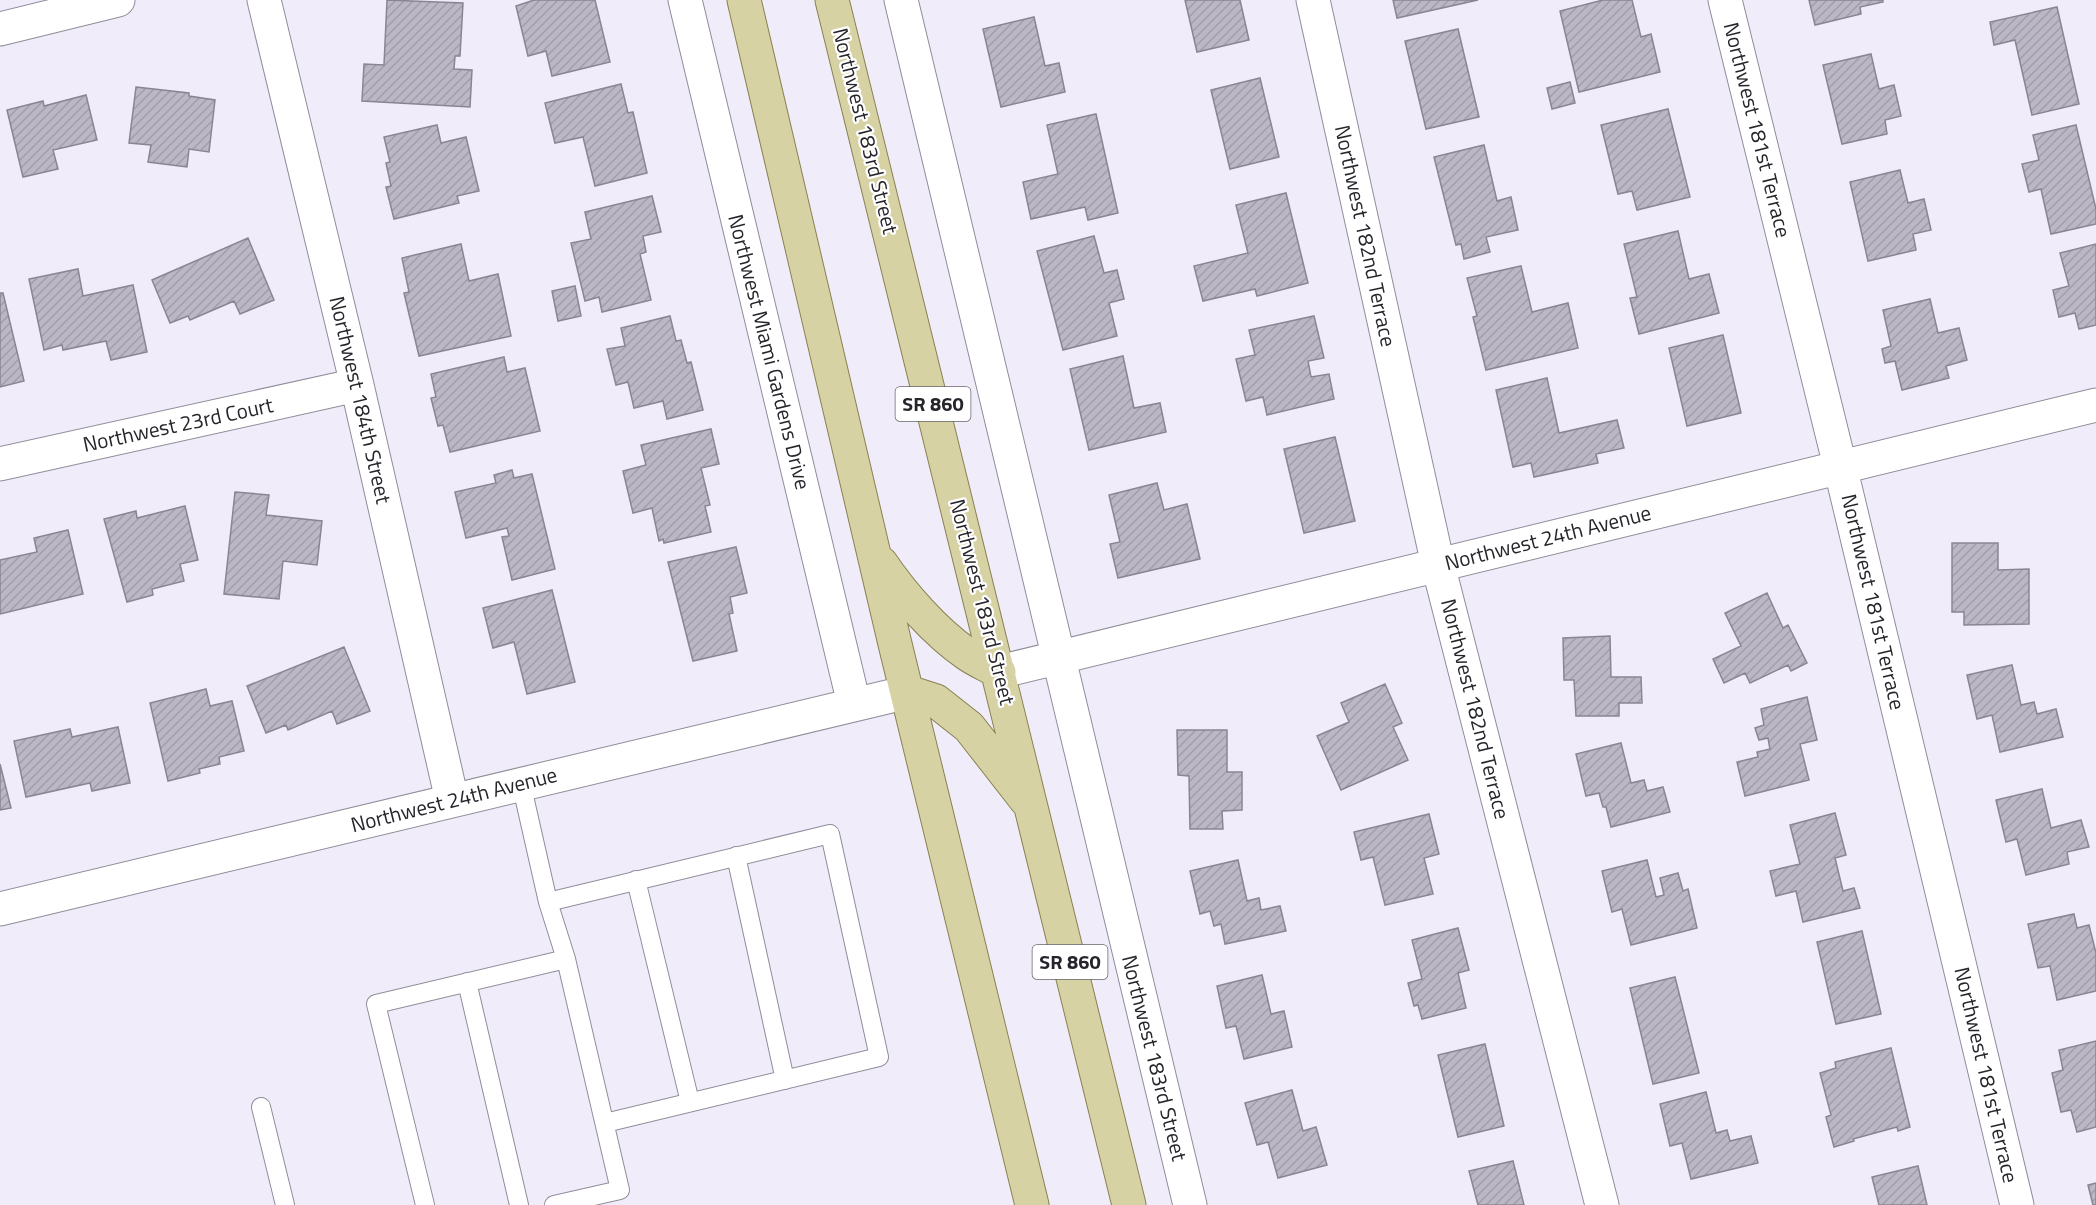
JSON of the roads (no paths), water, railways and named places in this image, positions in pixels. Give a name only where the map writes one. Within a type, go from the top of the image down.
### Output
[{"type":"main road","points":[[744,0],[873,551],[1032,1205]]},
{"type":"main road","name":"Northwest 183rd Street","points":[[832,0],[1129,1205]]},
{"type":"main road","points":[[873,551],[891,579],[931,623],[966,653],[999,672]]},
{"type":"main road","points":[[908,692],[936,701],[969,727],[1032,808]]},
{"type":"street","points":[[0,29],[118,0]]},
{"type":"street","name":"Northwest 184th Street","points":[[264,0],[357,385],[452,800]]},
{"type":"street","name":"Northwest Miami Gardens Drive","points":[[685,0],[855,704]]},
{"type":"street","name":"Northwest 183rd Street","points":[[901,0],[1190,1205]]},
{"type":"street","name":"Northwest 182nd Terrace","points":[[1313,0],[1438,565],[1602,1205]]},
{"type":"street","name":"Northwest 181st Terrace","points":[[1725,0],[2018,1205]]},
{"type":"street","name":"Northwest 23rd Court","points":[[0,464],[357,385]]},
{"type":"street","name":"Northwest 24th Avenue","points":[[999,672],[2096,405]]},
{"type":"street","name":"Northwest 24th Avenue","points":[[0,909],[908,692]]},
{"type":"lane","points":[[521,783],[548,902],[566,959],[620,1190],[554,1205]]},
{"type":"lane","points":[[548,902],[830,834],[879,1057],[605,1123]]},
{"type":"lane","points":[[736,856],[785,1080]]},
{"type":"lane","points":[[636,880],[690,1102]]},
{"type":"lane","points":[[425,1205],[376,1004],[566,959]]},
{"type":"lane","points":[[467,982],[519,1205]]},
{"type":"lane","points":[[261,1107],[285,1205]]}]
